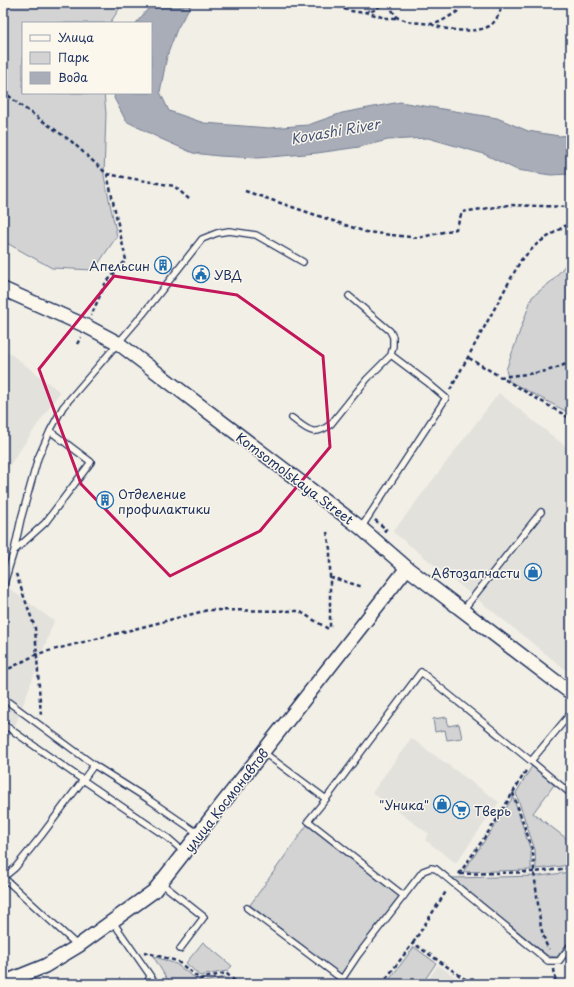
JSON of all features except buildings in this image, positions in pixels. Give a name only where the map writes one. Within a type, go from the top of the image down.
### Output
[{"type":"street","name":"Komsomolskaya Street","points":[[3,289],[86,326],[118,343],[361,528],[407,568],[571,693]]},
{"type":"street","name":"улица Космонавтов","points":[[3,984],[45,966],[78,946],[154,891],[407,568]]},
{"type":"lane","points":[[3,587],[38,458],[63,407],[143,314],[202,239],[217,233],[229,231],[256,234],[303,262]]},
{"type":"lane","points":[[292,418],[309,431],[316,432],[324,429],[331,424],[367,379],[391,355],[393,337],[390,331],[349,296]]},
{"type":"lane","points":[[361,528],[446,398],[391,355]]},
{"type":"lane","points":[[14,551],[45,523],[91,462],[50,431]]},
{"type":"lane","points":[[462,610],[541,512]]},
{"type":"lane","points":[[404,896],[308,821],[421,672],[571,794]]},
{"type":"lane","points":[[3,698],[94,765],[151,801],[199,834]]},
{"type":"lane","points":[[531,761],[571,713]]},
{"type":"lane","points":[[3,724],[168,838],[185,853]]},
{"type":"lane","points":[[263,752],[326,799]]},
{"type":"lane","points":[[78,946],[3,878],[15,868],[41,836],[94,765]]},
{"type":"lane","points":[[248,908],[341,981],[423,871],[431,868],[436,869],[548,961],[559,961],[571,945]]},
{"type":"lane","points":[[161,882],[204,917],[180,949]]},
{"type":"lane","points":[[113,922],[156,984]]},
{"type":"lane","points":[[147,984],[150,976]]},
{"type":"path","points":[[331,3],[344,10],[364,12],[372,11],[384,3]]},
{"type":"path","points":[[366,3],[369,12]]},
{"type":"path","points":[[391,3],[392,10],[398,18]]},
{"type":"path","points":[[364,12],[385,18],[398,18],[411,22],[431,24],[440,22],[457,12],[462,3]]},
{"type":"path","points":[[431,24],[440,28],[484,29],[498,18],[503,3]]},
{"type":"path","points":[[3,91],[20,105],[71,140],[107,174],[174,186],[189,199]]},
{"type":"path","points":[[90,319],[105,284],[126,260],[107,174]]},
{"type":"path","points":[[245,192],[366,232],[418,238],[456,229],[462,212],[509,206],[571,207]]},
{"type":"path","points":[[446,398],[521,260],[538,242],[571,222]]},
{"type":"path","points":[[469,358],[571,419]]},
{"type":"path","points":[[500,377],[543,372],[564,366],[571,361]]},
{"type":"path","points":[[379,523],[386,529]]},
{"type":"path","points":[[3,672],[37,654],[208,610],[299,611],[330,630],[330,549],[327,532]]},
{"type":"path","points":[[11,561],[35,628],[42,728]]},
{"type":"path","points":[[330,577],[363,587]]},
{"type":"path","points":[[459,874],[496,821],[531,761]]},
{"type":"path","points":[[513,793],[533,851],[541,928],[546,944],[553,957],[556,984]]},
{"type":"path","points":[[442,874],[534,872],[571,868]]},
{"type":"path","points":[[382,984],[414,943],[452,883]]},
{"type":"path","points":[[414,943],[472,984]]},
{"type":"path","points":[[133,949],[177,961],[200,979],[226,973],[238,984]]},
{"type":"highlighted area","points":[[114,276],[237,295],[323,356],[330,447],[260,531],[170,576],[81,484],[39,369]]},
{"type":"shaded area","points":[[3,348],[60,392],[3,475]]},
{"type":"shaded area","points":[[499,393],[571,451],[571,674],[393,532]]},
{"type":"shaded area","points":[[3,584],[54,621],[12,734],[3,746]]},
{"type":"shaded area","points":[[411,738],[499,802],[456,863],[425,840],[429,834],[372,793]]},
{"type":"shaded area","points":[[438,965],[465,984],[425,984]]},
{"type":"green space","points":[[3,3],[123,3],[111,22],[22,22],[22,94],[104,94],[106,113],[104,176],[117,236],[94,270],[52,268],[3,241]]},
{"type":"green space","points":[[571,258],[571,414],[509,381],[506,370],[532,297],[553,280]]},
{"type":"green space","points":[[447,717],[448,726],[459,724],[462,738],[447,740],[445,730],[435,732],[433,719]]},
{"type":"green space","points":[[532,766],[554,785],[533,813],[571,842],[571,865],[536,869],[535,850],[516,793]]},
{"type":"green space","points":[[513,797],[531,851],[531,870],[463,872],[498,821]]},
{"type":"green space","points":[[307,825],[400,897],[341,975],[250,905]]},
{"type":"green space","points":[[571,872],[571,938],[557,957],[548,956],[452,878],[539,876]]},
{"type":"green space","points":[[203,942],[232,966],[227,971],[200,976],[186,963]]},
{"type":"green space","points":[[414,947],[436,963],[422,984],[386,984]]},
{"type":"green space","points":[[153,956],[176,964],[199,981],[204,982],[225,977],[234,984],[170,984]]},
{"type":"water","name":"Kovashi River","points":[[153,3],[192,3],[177,29],[167,56],[160,92],[169,111],[204,123],[269,128],[308,125],[342,113],[400,102],[497,118],[528,131],[559,136],[571,135],[571,174],[551,175],[517,170],[484,154],[428,138],[388,140],[359,147],[317,153],[258,158],[193,153],[126,121],[114,98],[115,94],[152,94],[152,22],[137,22]]},
{"type":"place","name":"Апельсин","points":[[163,265]]},
{"type":"place","name":"УВД","points":[[201,274]]},
{"type":"place","name":"Отделение профилактики","points":[[105,500]]},
{"type":"place","name":"Автозапчасти","points":[[533,572]]},
{"type":"place","name":"\"Уника\"","points":[[442,804]]},
{"type":"place","name":"Тверь","points":[[461,810]]}]
